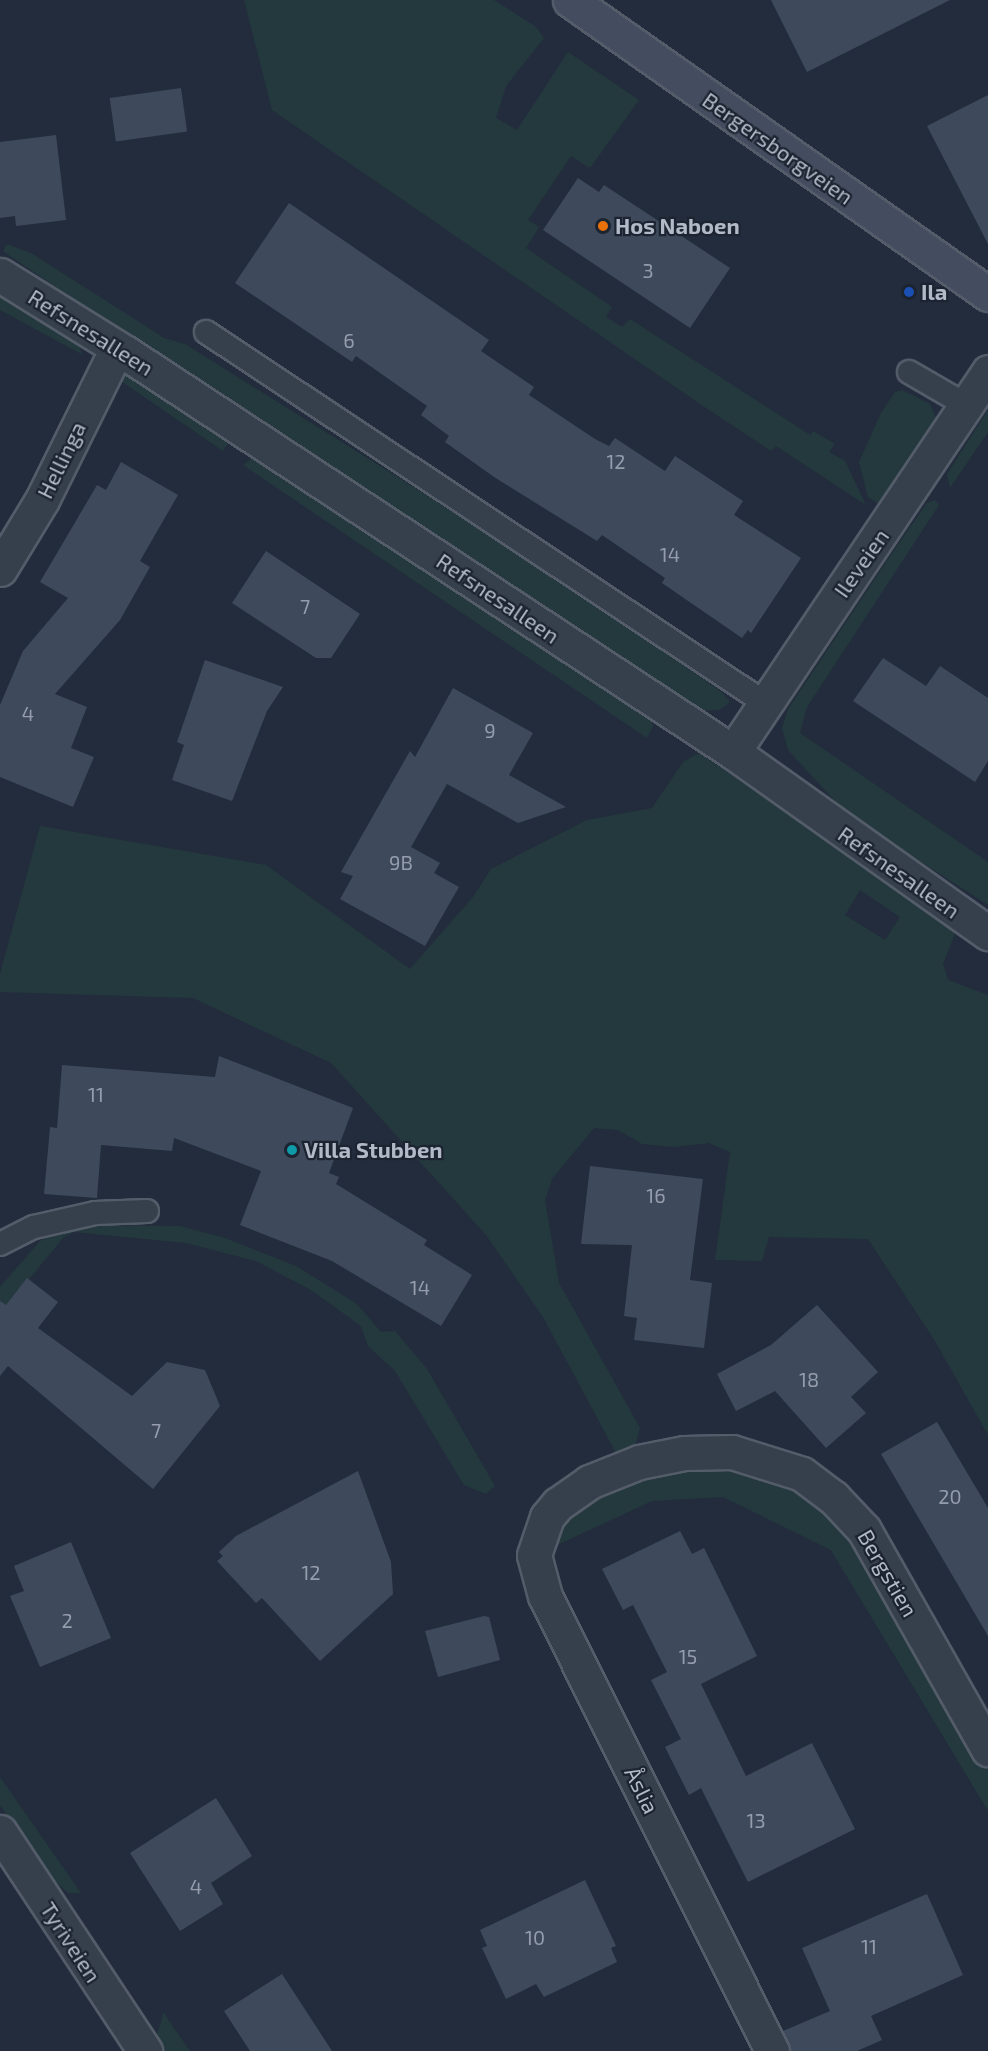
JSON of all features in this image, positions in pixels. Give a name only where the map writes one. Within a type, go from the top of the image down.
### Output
[{"type":"street","name":"Bergersborgveien","points":[[570,0],[988,294]]},
{"type":"street","name":"Refsnesalleen","points":[[0,275],[117,348],[733,752],[988,933]]},
{"type":"street","name":"Hellinga","points":[[0,569],[42,500],[117,348]]},
{"type":"street","name":"Ileveien","points":[[733,752],[988,372]]},
{"type":"street","name":"Bergstien","points":[[543,1525],[558,1503],[589,1482],[639,1462],[684,1453],[732,1452],[802,1474],[833,1497],[864,1530],[988,1749]]},
{"type":"street","name":"Åslia","points":[[543,1525],[534,1555],[545,1596],[772,2051]]},
{"type":"street","name":"Tyriveien","points":[[0,1832],[145,2051]]},
{"type":"lane","points":[[206,332],[765,703]]},
{"type":"lane","points":[[909,372],[966,405]]},
{"type":"lane","points":[[0,1244],[34,1227],[95,1213],[147,1211]]},
{"type":"green space","points":[[244,0],[494,0],[536,27],[544,38],[506,86],[496,118],[517,130],[568,52],[639,100],[590,168],[571,156],[528,220],[539,227],[526,248],[612,307],[606,317],[622,327],[630,319],[810,435],[813,431],[835,444],[829,452],[845,461],[866,505],[776,446],[771,451],[706,408],[272,110]]},
{"type":"green space","points":[[7,244],[31,253],[164,338],[185,344],[396,476],[567,585],[722,692],[730,702],[719,710],[705,711],[682,702],[200,386],[3,251]]},
{"type":"green space","points":[[0,292],[77,343],[83,355],[0,310]]},
{"type":"green space","points":[[123,371],[222,430],[229,442],[223,451],[115,377]]},
{"type":"green space","points":[[902,390],[930,404],[936,418],[879,504],[868,497],[859,462],[881,413],[895,392]]},
{"type":"green space","points":[[988,410],[988,432],[950,488],[947,474]]},
{"type":"green space","points":[[255,456],[649,716],[653,726],[647,738],[243,465]]},
{"type":"green space","points":[[935,500],[939,505],[807,707],[800,733],[988,862],[988,905],[848,815],[788,750],[782,728],[788,709],[899,543],[927,503]]},
{"type":"green space","points":[[699,753],[936,913],[956,931],[943,964],[948,980],[988,995],[988,1435],[935,1341],[868,1239],[769,1237],[762,1261],[715,1260],[730,1152],[709,1143],[673,1147],[642,1144],[618,1130],[594,1128],[552,1179],[545,1200],[559,1283],[640,1428],[633,1453],[616,1453],[543,1317],[486,1235],[331,1063],[193,998],[0,992],[0,974],[40,826],[266,865],[410,969],[473,897],[491,869],[587,820],[652,808],[683,762]],"holes":[[[860,890],[900,917],[885,940],[845,915]]]},
{"type":"green space","points":[[92,1225],[180,1226],[225,1238],[296,1266],[357,1304],[381,1332],[395,1331],[427,1369],[495,1486],[486,1494],[464,1485],[395,1371],[368,1346],[361,1326],[311,1290],[256,1261],[186,1243],[74,1232],[64,1237],[0,1314],[0,1287],[40,1241],[62,1230]]},
{"type":"green space","points":[[696,1463],[751,1467],[793,1481],[835,1517],[855,1542],[988,1771],[988,1811],[831,1550],[723,1497],[652,1501],[555,1546],[557,1532],[602,1491],[651,1473]]},
{"type":"green space","points":[[0,1777],[81,1893],[68,1893],[43,1871],[0,1805]]},
{"type":"green space","points":[[164,2012],[190,2051],[165,2051],[156,2038]]},
{"type":"building","points":[[771,0],[950,0],[807,72]]},
{"type":"building","points":[[181,88],[187,132],[116,142],[110,98]]},
{"type":"building","points":[[988,95],[988,244],[927,126]]},
{"type":"building","points":[[56,135],[66,220],[16,226],[15,216],[0,218],[0,142]]},
{"type":"building","points":[[578,178],[599,192],[604,185],[730,268],[690,328],[543,230]]},
{"type":"building","points":[[289,203],[489,340],[481,351],[534,387],[529,395],[595,439],[609,446],[615,438],[665,471],[675,456],[743,501],[734,515],[801,558],[751,633],[748,630],[742,638],[662,583],[665,578],[602,535],[597,541],[494,477],[445,442],[449,436],[421,415],[427,406],[356,356],[352,362],[235,283]]},
{"type":"building","points":[[121,462],[178,495],[140,561],[150,567],[120,620],[55,694],[87,707],[71,748],[94,757],[73,807],[0,777],[0,705],[23,651],[68,598],[40,582],[97,485],[106,490]]},
{"type":"building","points":[[266,551],[360,614],[331,658],[316,658],[232,603]]},
{"type":"building","points":[[883,658],[926,686],[940,666],[988,698],[988,761],[975,782],[853,701]]},
{"type":"building","points":[[205,660],[283,687],[267,711],[232,801],[172,780],[184,745],[177,742]]},
{"type":"building","points":[[453,688],[533,733],[509,775],[566,807],[518,823],[447,784],[411,847],[440,863],[434,873],[459,887],[425,946],[340,899],[353,876],[341,872],[410,751],[415,757]]},
{"type":"building","points":[[219,1056],[353,1108],[329,1173],[339,1177],[336,1184],[427,1240],[424,1245],[472,1275],[441,1326],[332,1261],[240,1225],[261,1171],[174,1138],[172,1151],[101,1145],[97,1198],[44,1194],[50,1127],[57,1128],[62,1065],[215,1077]]},
{"type":"building","points":[[590,1166],[703,1179],[690,1280],[712,1283],[704,1348],[634,1340],[637,1318],[624,1316],[632,1245],[581,1244]]},
{"type":"building","points":[[27,1278],[58,1302],[38,1328],[132,1396],[167,1362],[205,1370],[220,1406],[153,1489],[8,1366],[0,1376],[0,1301],[6,1305]]},
{"type":"building","points":[[817,1305],[878,1372],[851,1397],[866,1413],[826,1448],[775,1391],[736,1411],[717,1374],[771,1345]]},
{"type":"building","points":[[937,1422],[988,1508],[988,1636],[881,1454]]},
{"type":"building","points":[[358,1471],[391,1562],[393,1594],[320,1661],[262,1598],[256,1603],[217,1561],[223,1556],[219,1552],[236,1536]]},
{"type":"building","points":[[680,1531],[692,1554],[704,1548],[757,1656],[701,1684],[746,1776],[812,1743],[855,1829],[748,1882],[701,1788],[689,1795],[665,1747],[681,1739],[651,1680],[667,1672],[633,1605],[623,1610],[602,1569]]},
{"type":"building","points":[[71,1542],[111,1638],[40,1667],[10,1596],[24,1591],[14,1566]]},
{"type":"building","points":[[484,1616],[489,1617],[500,1660],[438,1677],[425,1631]]},
{"type":"building","points":[[216,1798],[252,1856],[211,1883],[223,1904],[180,1931],[130,1853]]},
{"type":"building","points":[[585,1880],[616,1946],[611,1948],[617,1962],[544,1997],[536,1984],[506,1999],[482,1948],[487,1946],[480,1930]]},
{"type":"building","points":[[927,1894],[963,1975],[871,2016],[882,2040],[857,2051],[791,2051],[783,2031],[830,2011],[802,1948]]},
{"type":"building","points":[[282,1974],[332,2051],[250,2051],[224,2011]]},
{"type":"place","name":"Hos Naboen","points":[[603,226]]},
{"type":"place","name":"Ila","points":[[909,292]]},
{"type":"place","name":"Villa Stubben","points":[[292,1150]]}]
